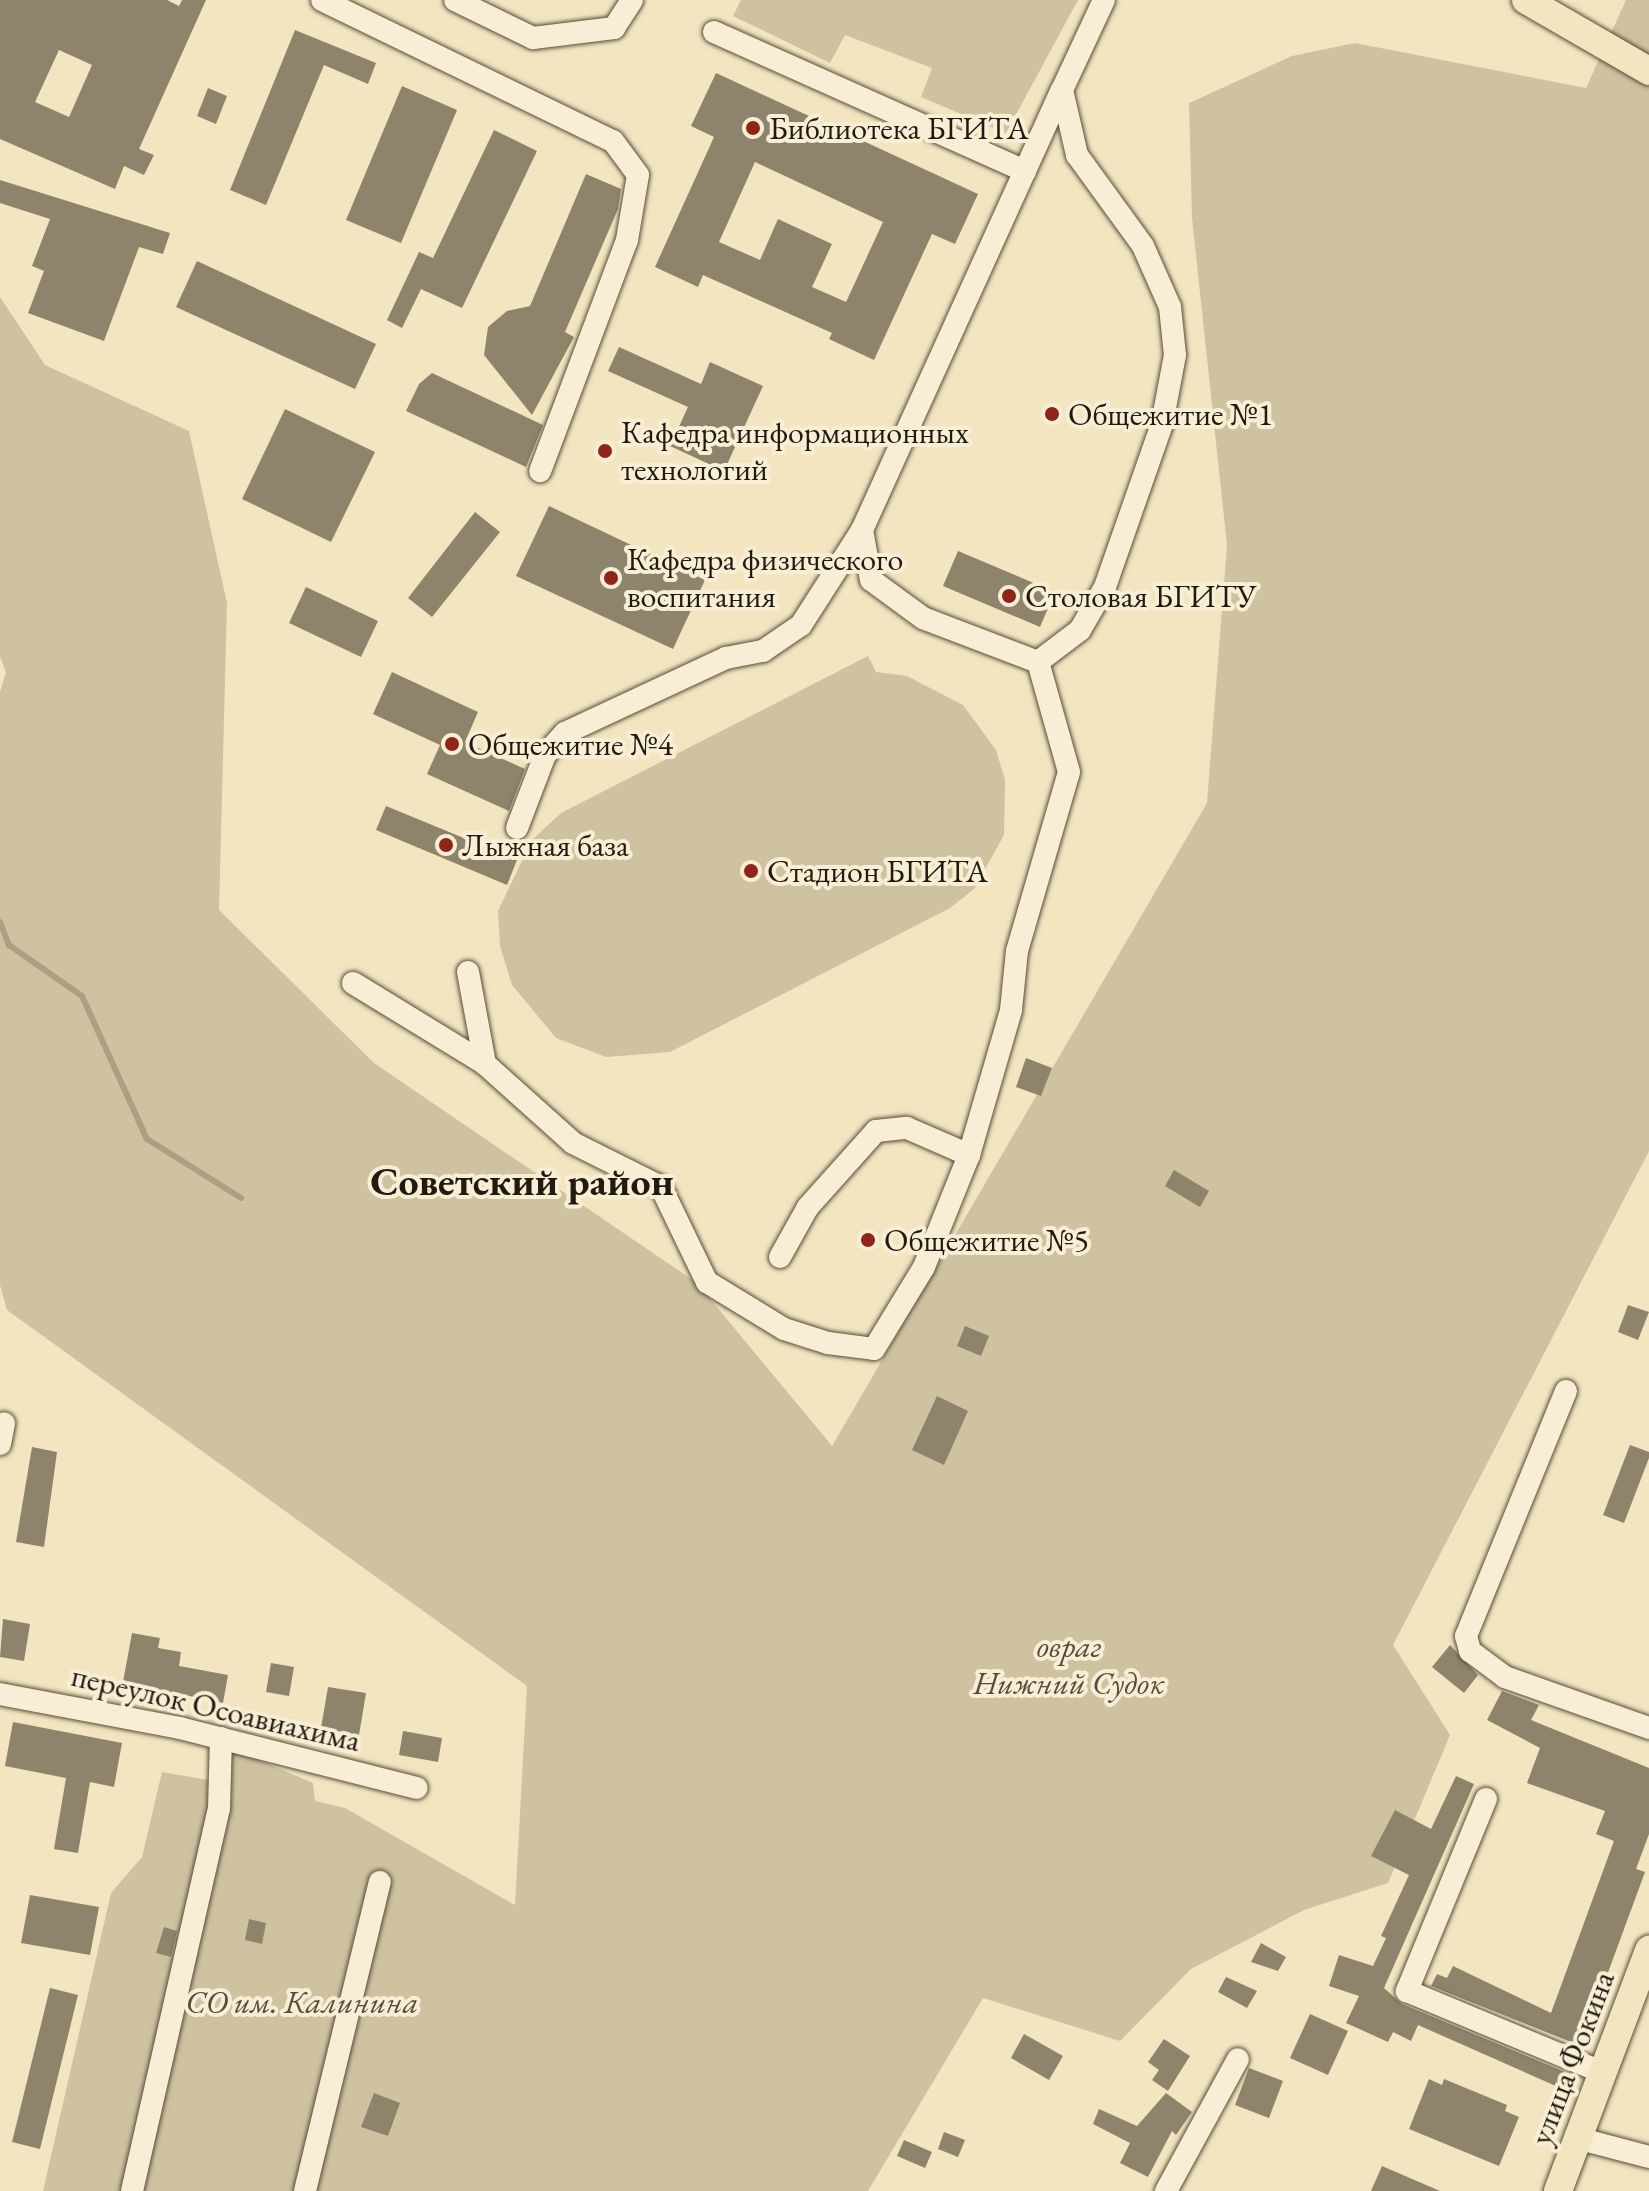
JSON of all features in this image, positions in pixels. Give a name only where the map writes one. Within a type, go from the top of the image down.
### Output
[{"type":"main road","points":[[1526,0],[1649,71]]},
{"type":"main road","name":"улица Фокина","points":[[1558,2191],[1649,1950]]},
{"type":"street","points":[[322,0],[613,141],[638,175],[627,240],[540,471]]},
{"type":"street","points":[[455,0],[533,38],[614,28],[632,0]]},
{"type":"street","points":[[517,828],[545,755],[565,733],[726,658],[763,651],[801,625],[862,530],[1104,0]]},
{"type":"street","points":[[714,32],[1025,171]]},
{"type":"street","points":[[1038,662],[1080,630],[1105,587],[1162,424],[1175,355],[1170,307],[1143,246],[1077,155],[1062,90]]},
{"type":"street","points":[[862,530],[871,580],[913,611],[1038,662]]},
{"type":"street","points":[[353,983],[485,1064],[573,1143],[661,1187],[707,1282],[784,1329],[828,1343],[874,1349],[924,1267],[969,1155],[1011,1010],[1017,951],[1069,772],[1038,662]]},
{"type":"street","points":[[468,972],[485,1064]]},
{"type":"street","points":[[780,1257],[808,1207],[876,1131],[907,1128],[969,1155]]},
{"type":"street","points":[[1566,1391],[1466,1636],[1470,1651],[1505,1677],[1649,1728]]},
{"type":"street","name":"переулок Осоавиахима","points":[[0,1694],[221,1738],[417,1788]]},
{"type":"street","points":[[132,2191],[219,1809],[221,1738]]},
{"type":"street","points":[[1486,1799],[1407,1991],[1602,2072]]},
{"type":"street","points":[[305,2191],[380,1882]]},
{"type":"street","points":[[1166,2191],[1238,2059]]},
{"type":"street","points":[[1577,2138],[1649,2157]]},
{"type":"green space","points":[[741,0],[1078,0],[1006,133],[921,97],[932,68],[845,35],[830,63],[733,16]]},
{"type":"green space","name":"овраг Нижний Судок","points":[[1626,0],[1649,0],[1649,1151],[1393,1645],[1450,1735],[1388,1883],[1304,1910],[1191,1969],[1120,2041],[983,1998],[868,2191],[43,2191],[111,1893],[142,1857],[162,1772],[208,1780],[235,1750],[313,1783],[315,1801],[345,1808],[515,1905],[527,1686],[7,1310],[0,1285],[0,692],[6,672],[0,657],[0,297],[45,365],[189,431],[227,603],[219,910],[374,1063],[697,1283],[832,1446],[1207,803],[1227,545],[1192,218],[1189,103],[1292,56],[1355,43],[1586,88]]},
{"type":"green space","points":[[868,656],[876,672],[907,676],[963,705],[996,750],[1005,780],[1004,835],[974,889],[950,908],[670,1052],[606,1057],[556,1038],[512,985],[500,946],[498,911],[532,840],[561,813]]},
{"type":"building","points":[[0,0],[167,0],[179,6],[182,0],[206,0],[139,149],[154,155],[144,175],[124,166],[115,189],[0,139]],"holes":[[[59,50],[92,65],[69,117],[35,102]]]},
{"type":"building","points":[[295,30],[376,63],[368,84],[324,65],[266,205],[230,190]]},
{"type":"building","points":[[716,73],[978,194],[955,244],[932,234],[874,360],[829,339],[832,333],[703,275],[698,287],[655,267],[714,137],[691,126]],"holes":[[[755,162],[883,222],[846,302],[812,287],[832,244],[778,219],[760,260],[719,242]]]},
{"type":"building","points":[[402,86],[457,110],[401,243],[346,220]]},
{"type":"building","points":[[208,88],[227,96],[216,124],[197,116]]},
{"type":"building","points":[[494,130],[537,151],[462,308],[421,289],[402,328],[387,320],[419,252],[433,258]]},
{"type":"building","points":[[586,174],[621,189],[618,209],[565,332],[574,337],[532,415],[484,355],[488,327],[507,311],[530,306]]},
{"type":"building","points":[[0,180],[170,233],[163,254],[139,247],[104,341],[28,313],[44,271],[32,266],[50,219],[0,203]]},
{"type":"building","points":[[197,261],[376,344],[355,389],[176,307]]},
{"type":"building","points":[[619,347],[701,384],[710,362],[763,386],[724,471],[670,446],[688,407],[608,371]]},
{"type":"building","points":[[432,373],[543,425],[526,467],[406,411],[419,384]]},
{"type":"building","points":[[285,409],[375,452],[331,542],[242,499]]},
{"type":"building","name":"Кафедра физического воспитания","points":[[549,506],[705,580],[673,649],[516,576]]},
{"type":"building","points":[[475,512],[500,532],[432,617],[408,598]]},
{"type":"building","points":[[958,551],[1055,592],[1040,627],[943,586]]},
{"type":"building","points":[[306,587],[378,621],[361,657],[289,623]]},
{"type":"building","name":"Общежитие №4","points":[[392,672],[478,712],[465,742],[525,769],[509,811],[427,774],[440,745],[373,714]]},
{"type":"building","name":"Лыжная база","points":[[386,806],[517,860],[507,885],[376,830]]},
{"type":"building","points":[[1026,1058],[1052,1068],[1041,1096],[1016,1087]]},
{"type":"building","points":[[1174,1170],[1209,1191],[1200,1207],[1165,1186]]},
{"type":"building","points":[[1628,1305],[1649,1312],[1638,1340],[1618,1332]]},
{"type":"building","points":[[965,1326],[989,1336],[981,1356],[957,1346]]},
{"type":"building","points":[[937,1396],[968,1411],[944,1465],[912,1450]]},
{"type":"building","points":[[1630,1445],[1649,1452],[1649,1458],[1624,1523],[1603,1515]]},
{"type":"building","points":[[32,1447],[57,1452],[44,1547],[16,1542]]},
{"type":"building","points":[[3,1619],[30,1624],[24,1661],[0,1657]]},
{"type":"building","points":[[132,1633],[160,1638],[158,1648],[181,1652],[179,1666],[228,1675],[223,1703],[123,1682]]},
{"type":"building","points":[[1450,1645],[1478,1675],[1464,1693],[1432,1667]]},
{"type":"building","points":[[271,1663],[294,1667],[289,1696],[266,1692]]},
{"type":"building","points":[[328,1687],[366,1693],[359,1735],[321,1728]]},
{"type":"building","points":[[1502,1691],[1539,1705],[1531,1720],[1649,1768],[1649,1834],[1636,1869],[1645,1872],[1581,2046],[1431,1986],[1437,1974],[1447,1978],[1453,1966],[1551,2013],[1614,1841],[1596,1834],[1605,1811],[1527,1783],[1540,1748],[1487,1720]]},
{"type":"building","points":[[13,1722],[122,1743],[114,1787],[90,1782],[78,1853],[54,1849],[66,1778],[5,1766]]},
{"type":"building","points":[[403,1731],[442,1738],[438,1762],[399,1755]]},
{"type":"building","points":[[1456,1776],[1474,1784],[1384,1988],[1402,2004],[1565,2072],[1558,2087],[1418,2025],[1411,2041],[1393,2032],[1388,2042],[1346,2023],[1359,1996],[1329,1986],[1339,1955],[1373,1966],[1386,1938],[1381,1936],[1409,1875],[1371,1856],[1395,1810],[1431,1829]]},
{"type":"building","points":[[30,1895],[99,1907],[90,1955],[21,1943]]},
{"type":"building","points":[[249,1919],[266,1923],[262,1944],[245,1940]]},
{"type":"building","points":[[164,1927],[177,1931],[171,1957],[156,1953]]},
{"type":"building","points":[[1261,1943],[1286,1957],[1278,1971],[1251,1962]]},
{"type":"building","points":[[1226,1977],[1257,1991],[1247,2008],[1218,1992]]},
{"type":"building","points":[[50,1988],[78,1995],[40,2149],[12,2142]]},
{"type":"building","points":[[1310,2014],[1348,2031],[1328,2075],[1290,2058]]},
{"type":"building","points":[[1024,2034],[1063,2056],[1049,2080],[1011,2058]]},
{"type":"building","points":[[1164,2039],[1190,2056],[1168,2091],[1152,2080],[1159,2070],[1148,2062]]},
{"type":"building","points":[[1249,2068],[1283,2081],[1269,2118],[1235,2105]]},
{"type":"building","points":[[1429,2079],[1442,2085],[1444,2079],[1507,2105],[1505,2111],[1519,2117],[1499,2166],[1409,2129]]},
{"type":"building","points":[[374,2093],[400,2103],[388,2136],[361,2127]]},
{"type":"building","points":[[1166,2093],[1192,2112],[1176,2135],[1172,2131],[1148,2177],[1120,2163],[1130,2143],[1093,2124],[1099,2109],[1137,2126]]},
{"type":"building","points":[[944,2132],[965,2140],[958,2157],[938,2149]]},
{"type":"building","points":[[904,2140],[932,2152],[925,2168],[897,2156]]},
{"type":"building","points":[[1382,2166],[1440,2191],[1371,2191]]},
{"type":"waterway","points":[[0,922],[9,945],[82,996],[147,1139],[241,1198]]},
{"type":"place","name":"Библиотека БГИТА","points":[[753,128]]},
{"type":"place","name":"Общежитие №1","points":[[1052,414]]},
{"type":"place","name":"Кафедра информационных технологий","points":[[605,451]]},
{"type":"place","name":"Кафедра физического воспитания","points":[[611,578]]},
{"type":"place","name":"Столовая БГИТУ","points":[[1009,596]]},
{"type":"place","name":"Общежитие №4","points":[[452,744]]},
{"type":"place","name":"Лыжная база","points":[[446,845]]},
{"type":"place","name":"Стадион БГИТА","points":[[751,871]]},
{"type":"place","name":"Общежитие №5","points":[[868,1240]]},
{"type":"district","name":"Советский район","points":[[522,1181]]},
{"type":"park label","name":"СО им. Калинина","points":[[302,2002]]}]
